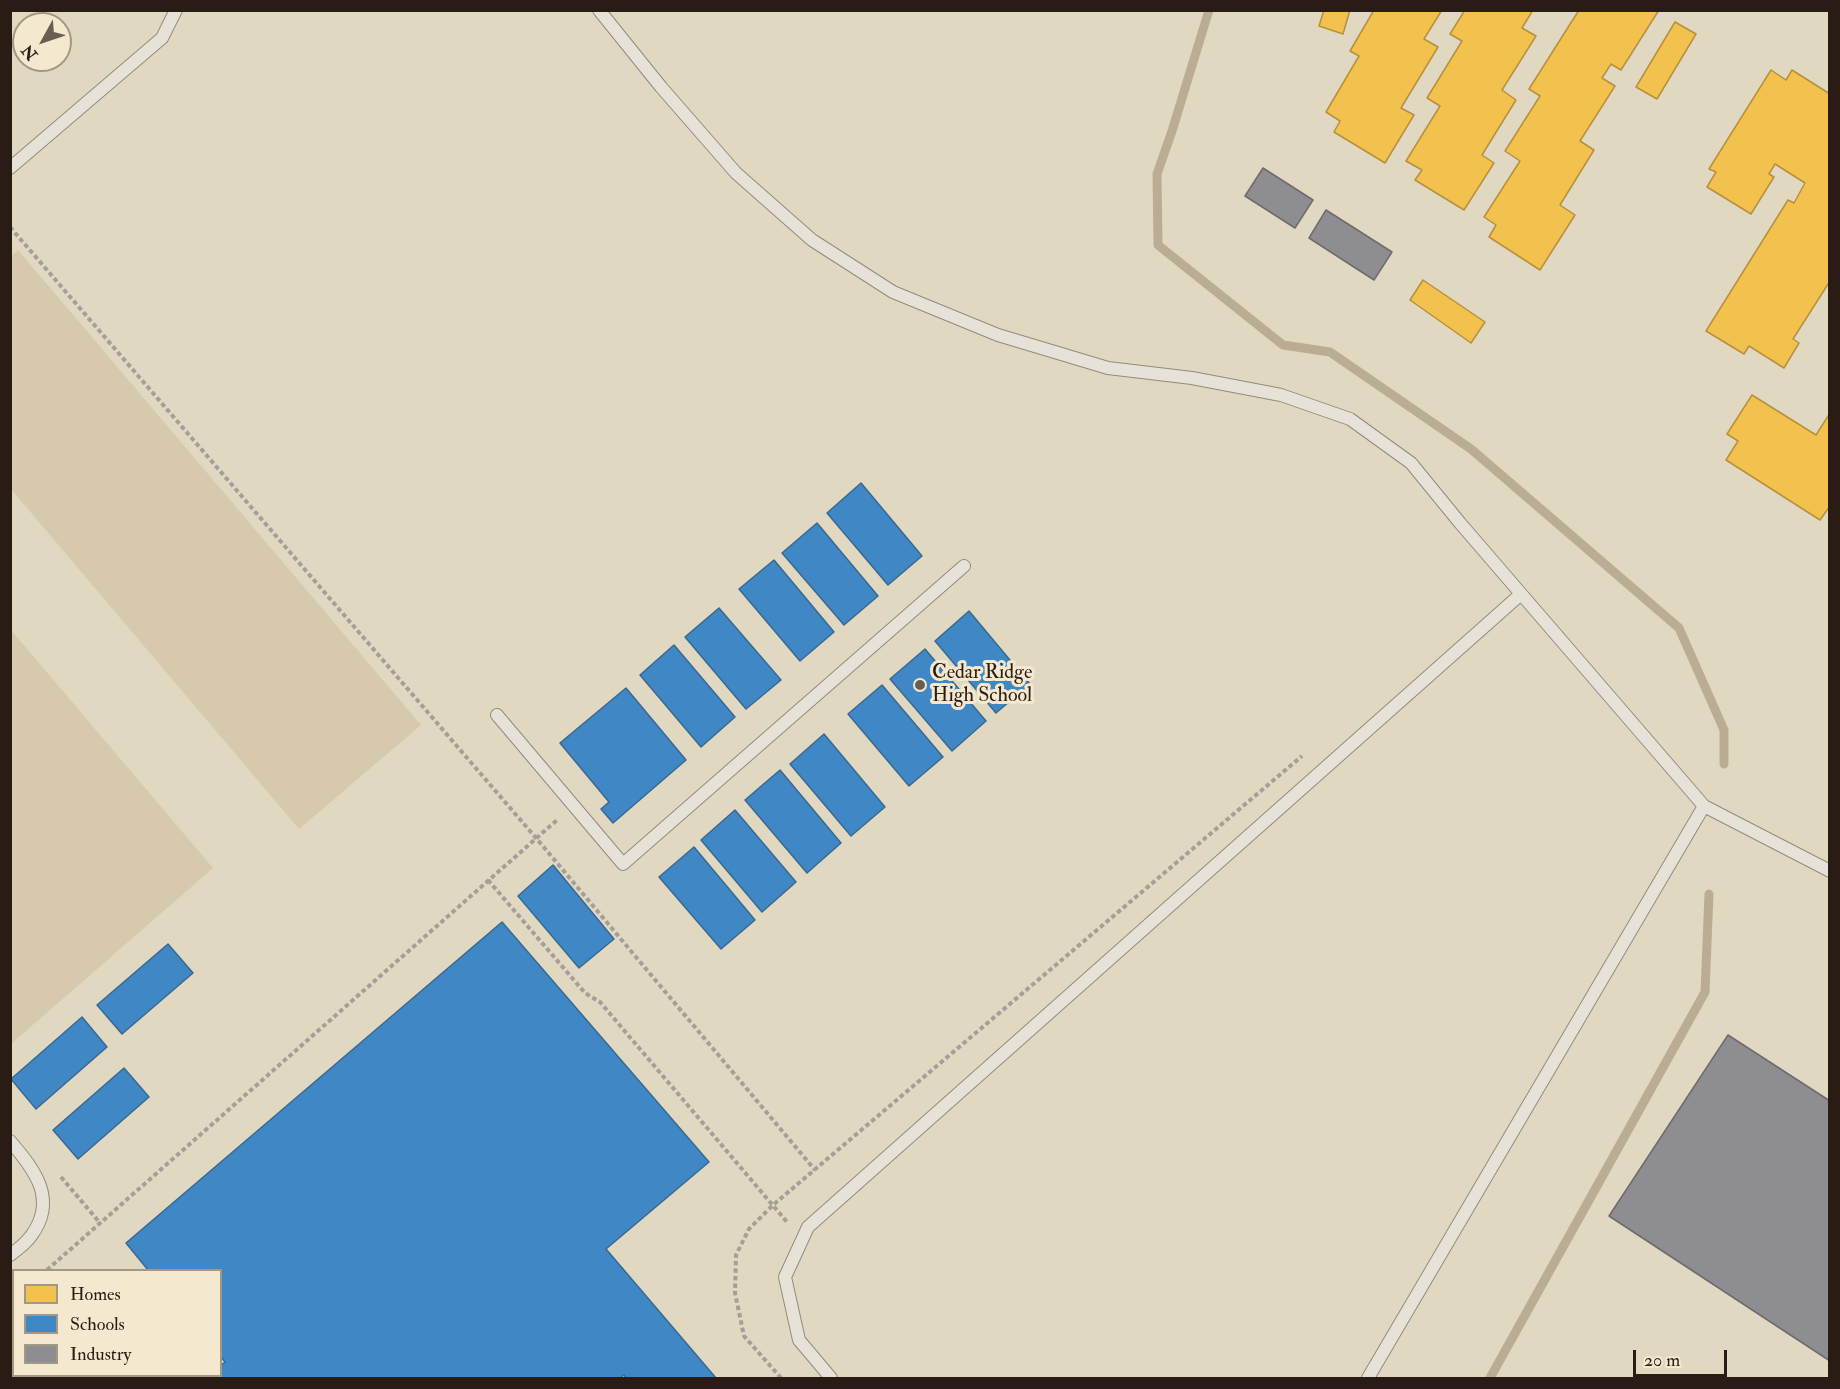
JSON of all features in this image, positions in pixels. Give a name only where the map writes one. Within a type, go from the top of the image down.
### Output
[{"type":"lane","points":[[10,168],[162,38],[176,10]]},
{"type":"lane","points":[[599,10],[661,87],[736,173],[812,240],[893,292],[998,335],[1108,368],[1192,378],[1281,395],[1350,419],[1411,463],[1704,806],[1830,872]]},
{"type":"lane","points":[[497,715],[623,864],[964,566]]},
{"type":"lane","points":[[831,1378],[799,1340],[786,1277],[808,1227],[1521,594]]},
{"type":"lane","points":[[1368,1378],[1704,806]]},
{"type":"lane","points":[[10,1141],[30,1166],[42,1187],[43,1200],[41,1218],[31,1237],[10,1255]]},
{"type":"path","points":[[10,227],[536,838],[815,1170]]},
{"type":"path","points":[[781,1378],[744,1336],[735,1293],[736,1255],[749,1229],[773,1205],[1307,751]]},
{"type":"path","points":[[48,1269],[573,805]]},
{"type":"path","points":[[488,880],[585,993],[600,1002],[802,1239]]},
{"type":"shaded area","points":[[18,250],[421,725],[299,829],[11,489],[10,257]]},
{"type":"shaded area","points":[[11,630],[213,868],[10,1044]]},
{"type":"building: Homes","points":[[1324,10],[1350,10],[1343,34],[1319,26]]},
{"type":"building: Homes","points":[[1374,10],[1442,10],[1424,39],[1438,47],[1401,108],[1414,115],[1385,163],[1334,132],[1340,121],[1326,112],[1359,56],[1350,51]]},
{"type":"building: Homes","points":[[1465,10],[1533,10],[1522,28],[1536,36],[1502,90],[1516,100],[1482,155],[1494,163],[1464,210],[1415,180],[1422,170],[1406,161],[1440,106],[1427,98],[1462,41],[1450,34]]},
{"type":"building: Homes","points":[[1579,10],[1659,10],[1621,70],[1611,64],[1602,78],[1615,86],[1580,141],[1594,150],[1560,205],[1575,215],[1540,270],[1489,237],[1496,225],[1484,217],[1520,161],[1505,151],[1540,96],[1529,89]]},
{"type":"building: Homes","points":[[1675,22],[1696,34],[1657,99],[1636,87]]},
{"type":"building: Homes","points":[[1771,70],[1786,80],[1792,70],[1830,94],[1830,281],[1793,339],[1799,343],[1784,368],[1749,346],[1744,354],[1706,331],[1788,200],[1794,203],[1805,183],[1775,164],[1769,174],[1774,177],[1751,214],[1707,187],[1716,172],[1709,169]]},
{"type":"building: Homes","points":[[1423,280],[1485,322],[1471,343],[1410,300]]},
{"type":"building: Homes","points":[[1752,395],[1816,435],[1830,413],[1830,506],[1820,520],[1726,460],[1738,441],[1727,434]]},
{"type":"building: Schools","points":[[861,483],[922,556],[888,585],[827,513]]},
{"type":"building: Schools","points":[[817,523],[878,596],[844,625],[782,553]]},
{"type":"building: Schools","points":[[774,560],[834,632],[800,661],[739,589]]},
{"type":"building: Schools","points":[[719,608],[781,680],[746,709],[685,637]]},
{"type":"building: Schools","points":[[969,611],[1030,684],[996,713],[935,641]]},
{"type":"building: Schools","points":[[674,645],[735,717],[701,747],[640,675]]},
{"type":"building: Schools","points":[[925,649],[986,721],[952,751],[890,679]]},
{"type":"building: Schools","points":[[882,685],[943,757],[909,786],[848,714]]},
{"type":"building: Schools","points":[[626,688],[686,760],[613,823],[601,809],[609,802],[560,743]]},
{"type":"building: Schools","points":[[824,734],[885,807],[851,836],[790,764]]},
{"type":"building: Schools","points":[[780,770],[841,843],[807,873],[745,800]]},
{"type":"building: Schools","points":[[735,810],[796,882],[762,912],[701,840]]},
{"type":"building: Schools","points":[[694,847],[755,920],[721,949],[659,877]]},
{"type":"building: Schools","points":[[553,865],[614,939],[579,968],[518,896]]},
{"type":"building: Schools","points":[[502,922],[709,1162],[606,1249],[716,1378],[626,1378],[624,1375],[620,1378],[206,1378],[222,1377],[222,1364],[225,1362],[222,1358],[222,1269],[147,1269],[126,1243]]},
{"type":"building: Schools","points":[[168,944],[193,973],[122,1034],[97,1005]]},
{"type":"building: Schools","points":[[82,1017],[107,1047],[36,1109],[11,1079]]},
{"type":"building: Schools","points":[[124,1068],[149,1097],[78,1159],[53,1130]]},
{"type":"building: Industry","points":[[1263,168],[1313,200],[1295,228],[1245,196]]},
{"type":"building: Industry","points":[[1326,210],[1392,252],[1374,280],[1309,238]]},
{"type":"building: Industry","points":[[1728,1035],[1830,1101],[1830,1361],[1609,1216]]},
{"type":"waterway","points":[[1209,10],[1157,174],[1158,245],[1283,345],[1330,352],[1471,449],[1679,628],[1724,730],[1724,764]]},
{"type":"waterway","points":[[1490,1378],[1705,992],[1709,894]]},
{"type":"place","name":"Cedar Ridge High School","points":[[920,685]]}]
